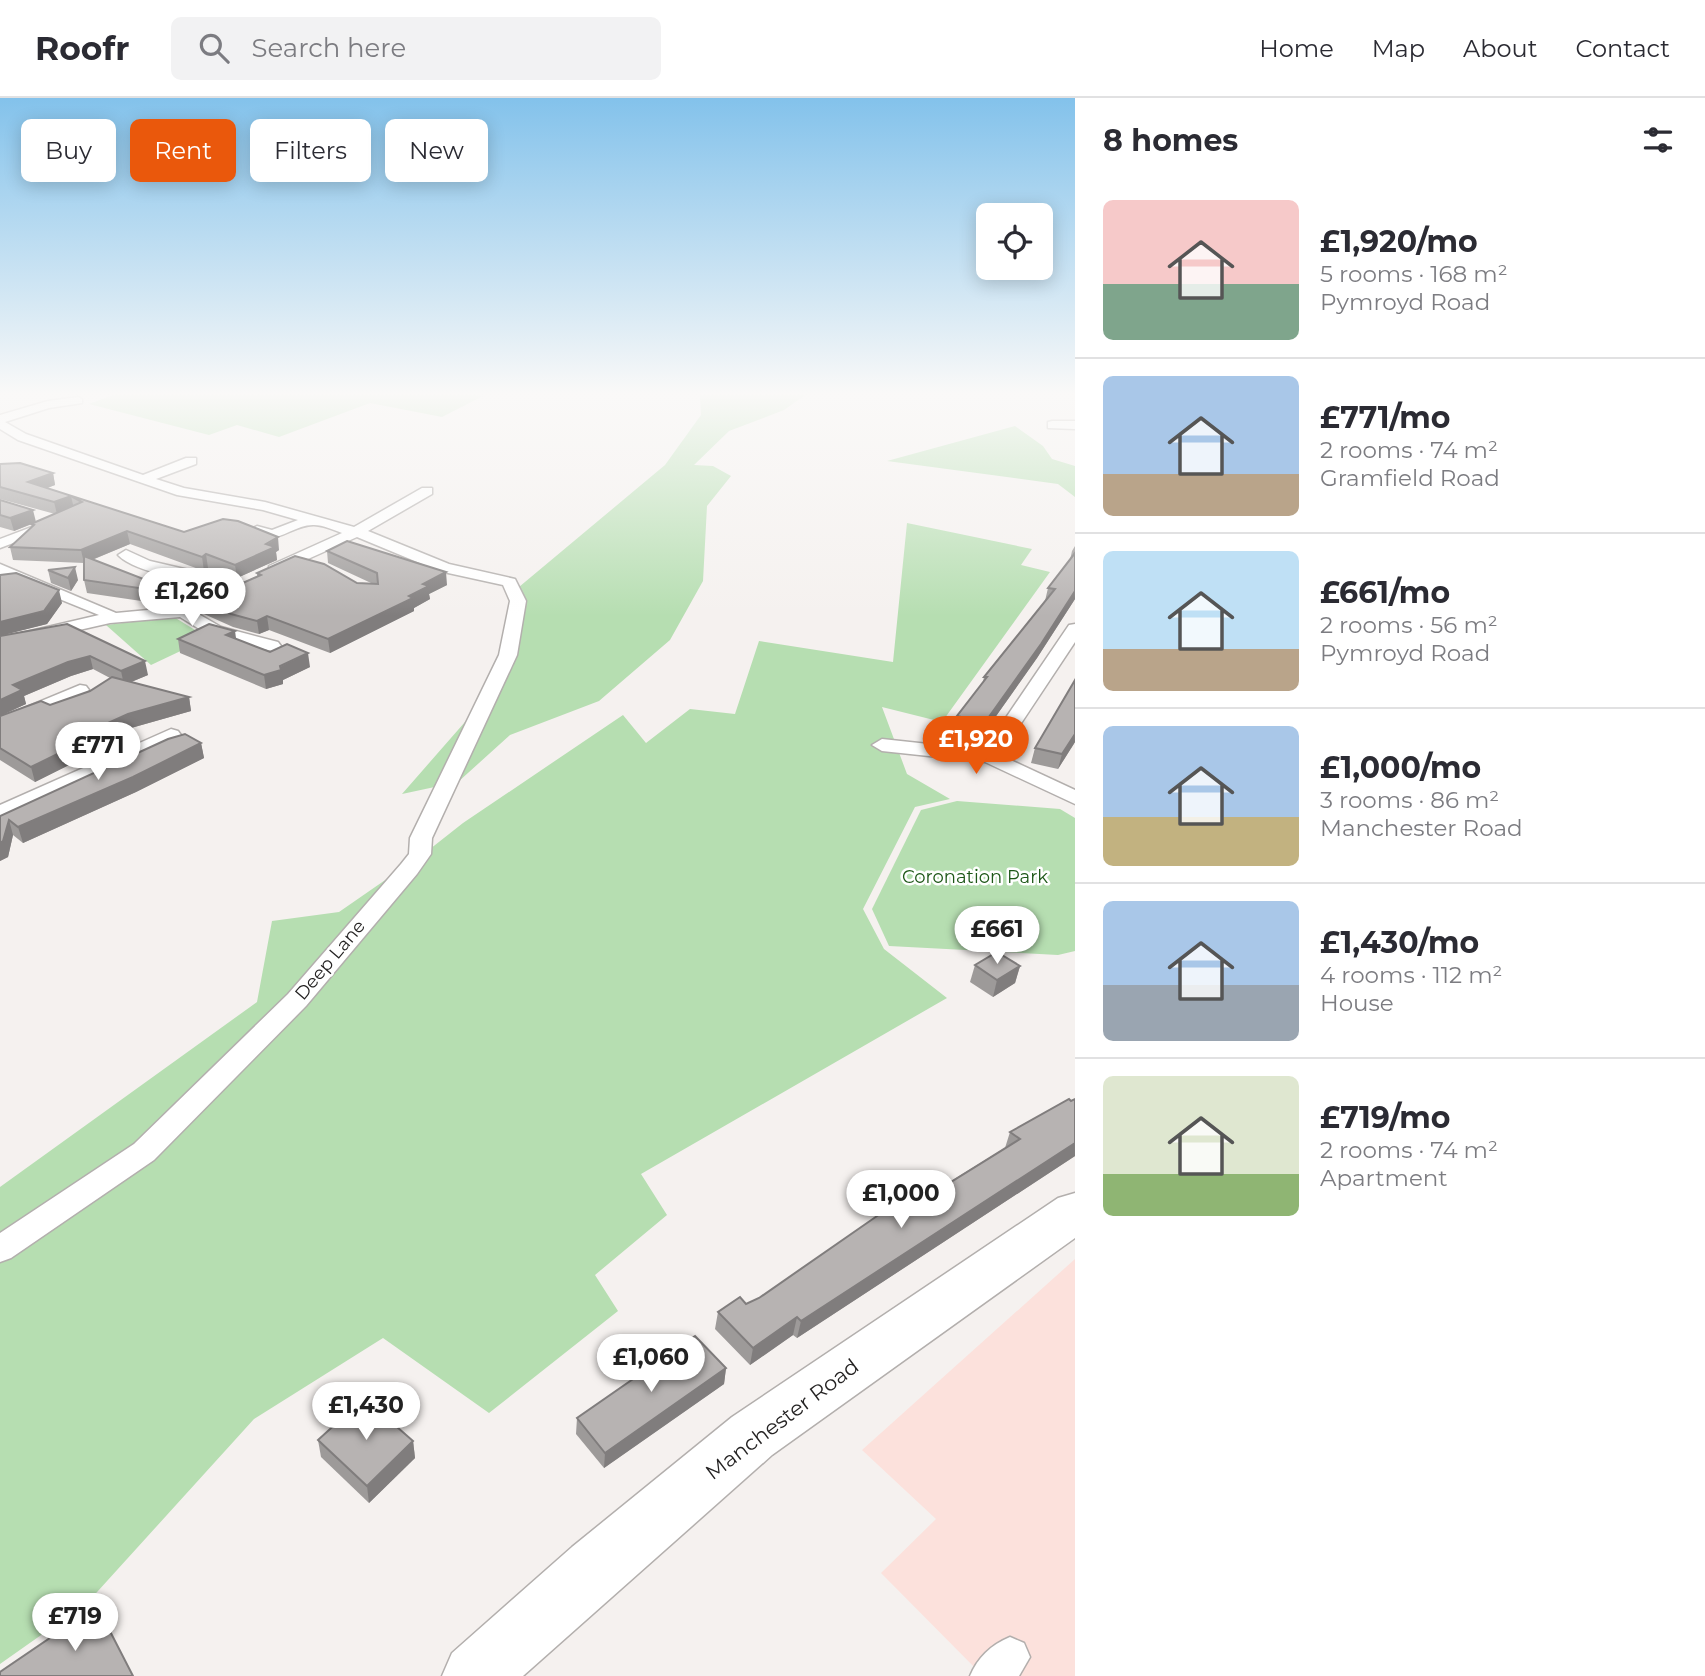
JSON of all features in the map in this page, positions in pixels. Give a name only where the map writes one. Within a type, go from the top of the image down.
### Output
[{"type":"main road","name":"Manchester Road","points":[[475,1676],[752,1436],[1075,1212]]},
{"type":"street","points":[[114,469],[183,492],[265,506],[309,521],[356,532],[444,568],[502,579]]},
{"type":"street","points":[[145,479],[171,469]]},
{"type":"street","points":[[0,643],[110,618],[183,612],[356,532],[427,491]]},
{"type":"street","points":[[0,544],[58,522],[38,515]]},
{"type":"street","points":[[257,530],[272,535],[309,521]]},
{"type":"street","points":[[126,555],[145,564],[250,581]]},
{"type":"street","points":[[294,560],[317,568]]},
{"type":"street","points":[[0,569],[108,613],[110,618]]},
{"type":"street","name":"Deep Lane","points":[[0,1250],[144,1152],[297,1000],[409,869],[420,854],[421,838],[508,655],[518,601],[509,582],[502,579]]},
{"type":"street","points":[[183,612],[215,631],[272,646]]},
{"type":"street","points":[[989,757],[1075,629]]},
{"type":"street","points":[[0,725],[79,690]]},
{"type":"street","points":[[0,813],[171,735]]},
{"type":"street","points":[[883,745],[989,757],[1075,798]]},
{"type":"street","points":[[0,790],[20,803]]},
{"type":"shaded area","points":[[1075,1259],[1075,1676],[983,1676],[881,1573],[936,1519],[862,1450]]},
{"type":"green space","points":[[661,469],[718,469],[731,476],[707,506],[703,581],[670,640],[599,701],[510,735],[458,782],[402,794],[513,667],[526,602],[519,587]]},
{"type":"green space","points":[[944,469],[1075,469],[1075,497],[1058,484]]},
{"type":"green space","points":[[907,523],[1032,549],[1021,565],[1050,572],[942,722],[882,707],[907,774],[950,799],[915,807],[863,909],[884,949],[947,998],[641,1174],[667,1215],[595,1275],[618,1311],[489,1413],[383,1338],[254,1419],[88,1602],[0,1664],[0,1187],[257,1002],[272,921],[339,912],[463,823],[623,715],[646,743],[690,709],[735,714],[759,641],[893,662]]},
{"type":"green space","points":[[174,617],[208,638],[151,665],[106,625]]},
{"type":"green space","name":"Coronation Park","points":[[957,801],[1060,809],[1075,818],[1075,951],[1058,955],[889,946],[872,909],[921,810]]},
{"type":"building","points":[[0,469],[39,469],[53,473],[28,482],[184,532],[223,519],[238,521],[278,537],[266,544],[275,547],[235,565],[206,554],[202,557],[127,531],[81,550],[10,547],[34,525],[31,524],[82,502],[71,496],[54,502],[0,487]]},
{"type":"building","points":[[0,500],[33,510],[10,518],[0,515]]},
{"type":"building","points":[[347,541],[446,572],[423,584],[429,586],[409,596],[413,598],[328,639],[267,616],[257,621],[231,614],[202,601],[261,575],[257,573],[295,556],[324,564],[357,583],[378,584],[377,573],[327,551]]},
{"type":"building","points":[[1075,553],[1075,591],[1041,644],[981,728],[958,723],[961,717],[957,716],[987,677],[984,677],[1055,589],[1048,588]]},
{"type":"building","points":[[84,556],[154,583],[152,590],[84,580]]},
{"type":"building","points":[[75,567],[68,578],[48,570]]},
{"type":"building","points":[[16,573],[59,590],[44,611],[0,622],[0,575]]},
{"type":"building","points":[[67,624],[145,661],[121,671],[90,656],[68,662],[13,685],[22,690],[0,700],[0,636]]},
{"type":"building","points":[[209,624],[235,631],[226,635],[270,652],[287,644],[308,653],[280,666],[281,670],[264,675],[178,639]]},
{"type":"building","points":[[112,677],[189,697],[128,714],[79,736],[86,740],[31,767],[0,748],[0,716],[41,701],[50,705],[90,691]]},
{"type":"building","points":[[1075,680],[1075,734],[1062,754],[1035,748]]},
{"type":"building","points":[[185,734],[201,743],[133,777],[18,827],[9,820],[0,843],[0,816],[168,739]]},
{"type":"building","points":[[997,952],[1020,966],[997,980],[975,965]]},
{"type":"building","points":[[1069,1099],[1075,1099],[1075,1143],[801,1321],[797,1317],[753,1348],[718,1312],[740,1297],[746,1304],[759,1298],[890,1207],[907,1198],[914,1205],[1020,1139],[1010,1132]]},
{"type":"building","points":[[695,1336],[726,1368],[605,1453],[577,1418]]},
{"type":"building","points":[[364,1398],[413,1441],[367,1486],[318,1440]]},
{"type":"building","points":[[97,1606],[133,1676],[0,1676],[0,1672]]}]
